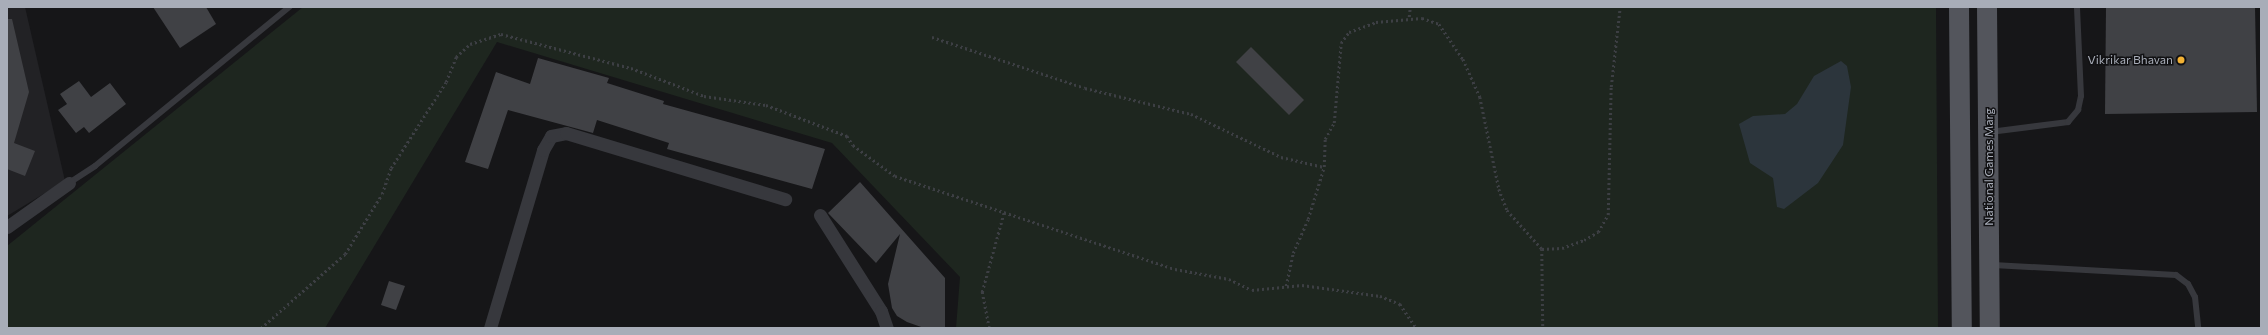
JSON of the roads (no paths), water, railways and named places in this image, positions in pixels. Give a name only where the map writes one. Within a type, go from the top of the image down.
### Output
[{"type":"main road","points":[[1959,7],[1962,328]]},
{"type":"main road","points":[[1969,7],[1971,328]]},
{"type":"main road","points":[[1980,7],[1981,328]]},
{"type":"main road","name":"National Games Marg","points":[[1987,7],[1990,328]]},
{"type":"street","points":[[490,328],[543,150],[551,136],[566,133],[785,199]]},
{"type":"street","points":[[7,227],[69,182]]},
{"type":"street","points":[[820,215],[881,311],[888,328]]},
{"type":"lane","points":[[69,182],[95,166],[290,7]]},
{"type":"lane","points":[[1989,132],[2068,122],[2078,110],[2081,96],[2077,7]]},
{"type":"lane","points":[[1989,264],[2176,275],[2188,284],[2195,297],[2198,328]]},
{"type":"place","name":"Vikrikar Bhavan","points":[[2181,60]]}]
